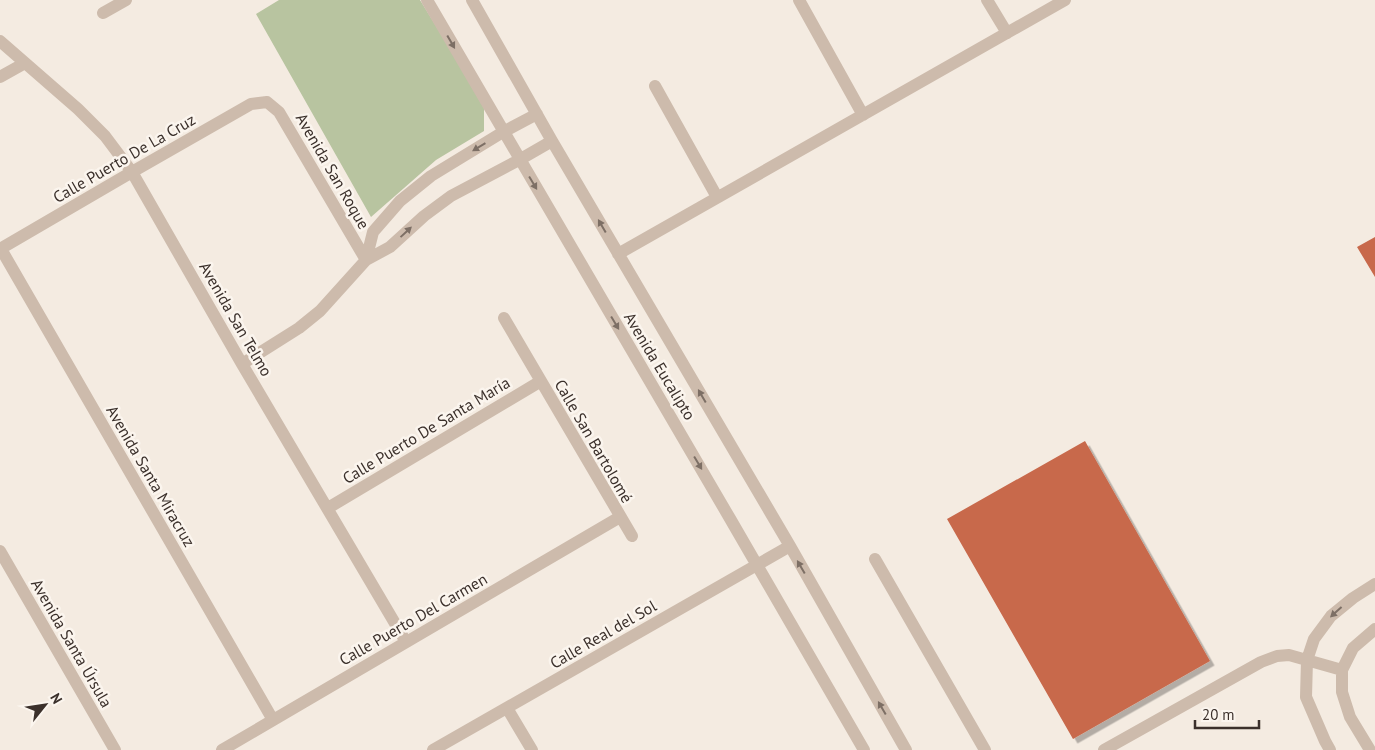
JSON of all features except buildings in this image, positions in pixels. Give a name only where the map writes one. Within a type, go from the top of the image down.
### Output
[{"type":"street","points":[[103,13],[126,0]]},
{"type":"street","name":"Avenida Eucalipto","points":[[427,0],[519,160],[758,564],[864,750]]},
{"type":"street","name":"Avenida Eucalipto","points":[[472,0],[618,254],[790,546],[906,750]]},
{"type":"street","points":[[799,0],[863,115]]},
{"type":"street","points":[[988,0],[1007,33]]},
{"type":"street","points":[[618,254],[1065,0]]},
{"type":"street","name":"Avenida San Telmo","points":[[0,41],[105,136],[132,172],[242,364],[406,642]]},
{"type":"street","points":[[0,77],[24,63]]},
{"type":"street","points":[[655,86],[718,198]]},
{"type":"street","name":"Calle Puerto De La Cruz","points":[[1,249],[251,104],[267,102]]},
{"type":"street","name":"Avenida San Roque","points":[[267,102],[279,112],[366,260]]},
{"type":"street","points":[[366,260],[373,232],[400,201],[431,176],[503,132],[537,114]]},
{"type":"street","points":[[242,364],[299,328],[320,311],[366,260],[390,247],[424,216],[451,196],[552,140]]},
{"type":"street","name":"Avenida Santa Miracruz","points":[[1,249],[273,720]]},
{"type":"street","name":"Calle San Bartolomé","points":[[504,318],[632,536]]},
{"type":"street","name":"Calle Puerto De Santa María","points":[[328,508],[541,381]]},
{"type":"street","name":"Calle Puerto Del Carmen","points":[[222,750],[620,516]]},
{"type":"street","name":"Calle Real del Sol","points":[[433,750],[790,546]]},
{"type":"street","name":"Avenida Santa Úrsula","points":[[0,551],[115,750]]},
{"type":"street","points":[[875,559],[985,750]]},
{"type":"street","points":[[1330,750],[1306,697],[1306,660],[1314,639],[1331,616],[1353,598],[1375,584]]},
{"type":"street","points":[[1370,750],[1350,716],[1342,692],[1342,670],[1353,648],[1375,629]]},
{"type":"street","points":[[1104,750],[1261,662],[1277,656],[1289,656],[1342,670]]},
{"type":"street","points":[[507,708],[532,750]]},
{"type":"green space","points":[[279,0],[420,0],[484,104],[484,131],[436,160],[371,217],[256,14]]}]
